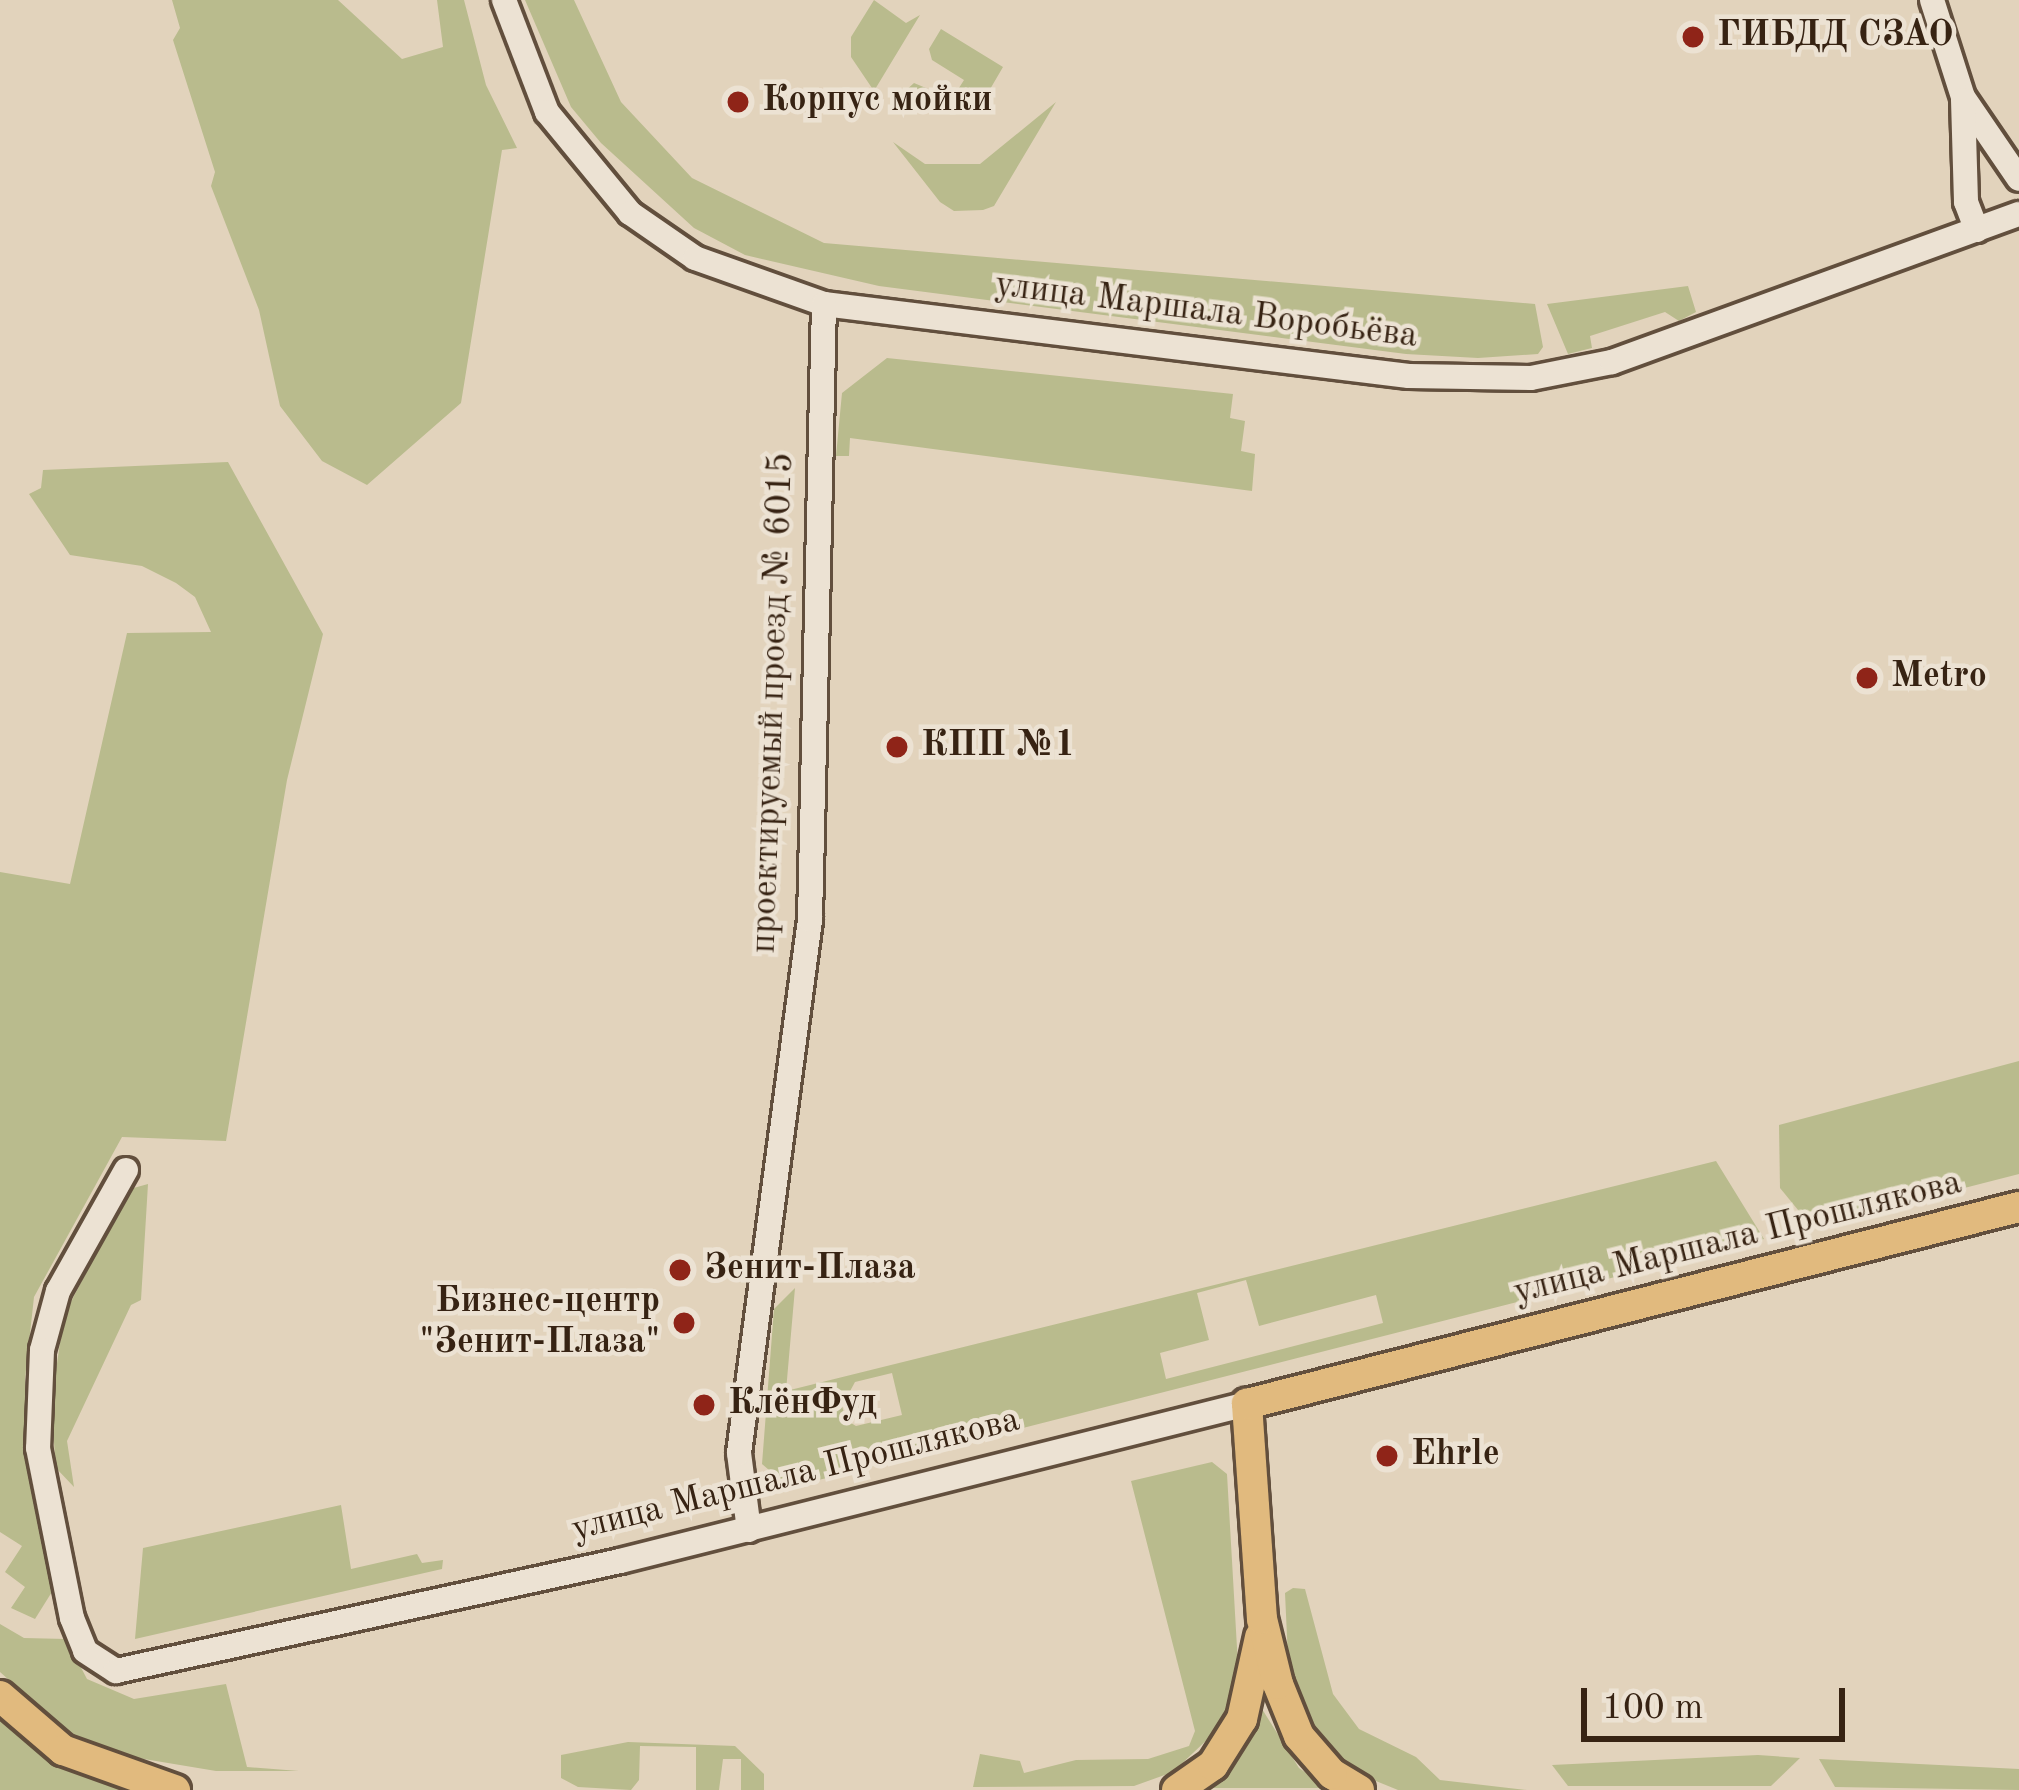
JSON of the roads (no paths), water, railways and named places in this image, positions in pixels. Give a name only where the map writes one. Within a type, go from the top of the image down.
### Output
[{"type":"main road","name":"улица Маршала Прошлякова","points":[[1247,1404],[2019,1207]]},
{"type":"main road","points":[[1247,1404],[1262,1619],[1298,1736],[1332,1774],[1359,1790]]},
{"type":"main road","points":[[1177,1790],[1213,1766],[1242,1719],[1262,1619]]},
{"type":"main road","points":[[0,1696],[63,1750],[176,1790]]},
{"type":"street","name":"улица Маршала Воробьёва","points":[[504,0],[547,112],[630,213],[694,258],[824,304],[1498,381],[1612,362],[2019,214]]},
{"type":"street","points":[[1932,0],[1963,97],[1966,202],[1976,230]]},
{"type":"street","points":[[1963,97],[2019,179]]},
{"type":"street","name":"проектируемый проезд № 6015","points":[[749,1530],[739,1453],[810,920],[824,304]]},
{"type":"street","name":"улица Маршала Прошлякова","points":[[126,1169],[58,1291],[42,1350],[38,1448],[72,1618],[86,1651],[103,1666],[128,1672],[749,1530],[1247,1404]]},
{"type":"place","name":"ГИБДД СЗАО","points":[[1693,37]]},
{"type":"place","name":"Корпус мойки","points":[[738,102]]},
{"type":"place","name":"Metro","points":[[1867,678]]},
{"type":"place","name":"КПП №1","points":[[897,747]]},
{"type":"place","name":"Зенит-Плаза","points":[[680,1270]]},
{"type":"place","name":"Бизнес-центр \"Зенит-Плаза\"","points":[[684,1323]]},
{"type":"place","name":"КлёнФуд","points":[[704,1405]]},
{"type":"place","name":"Ehrle","points":[[1387,1456]]}]
